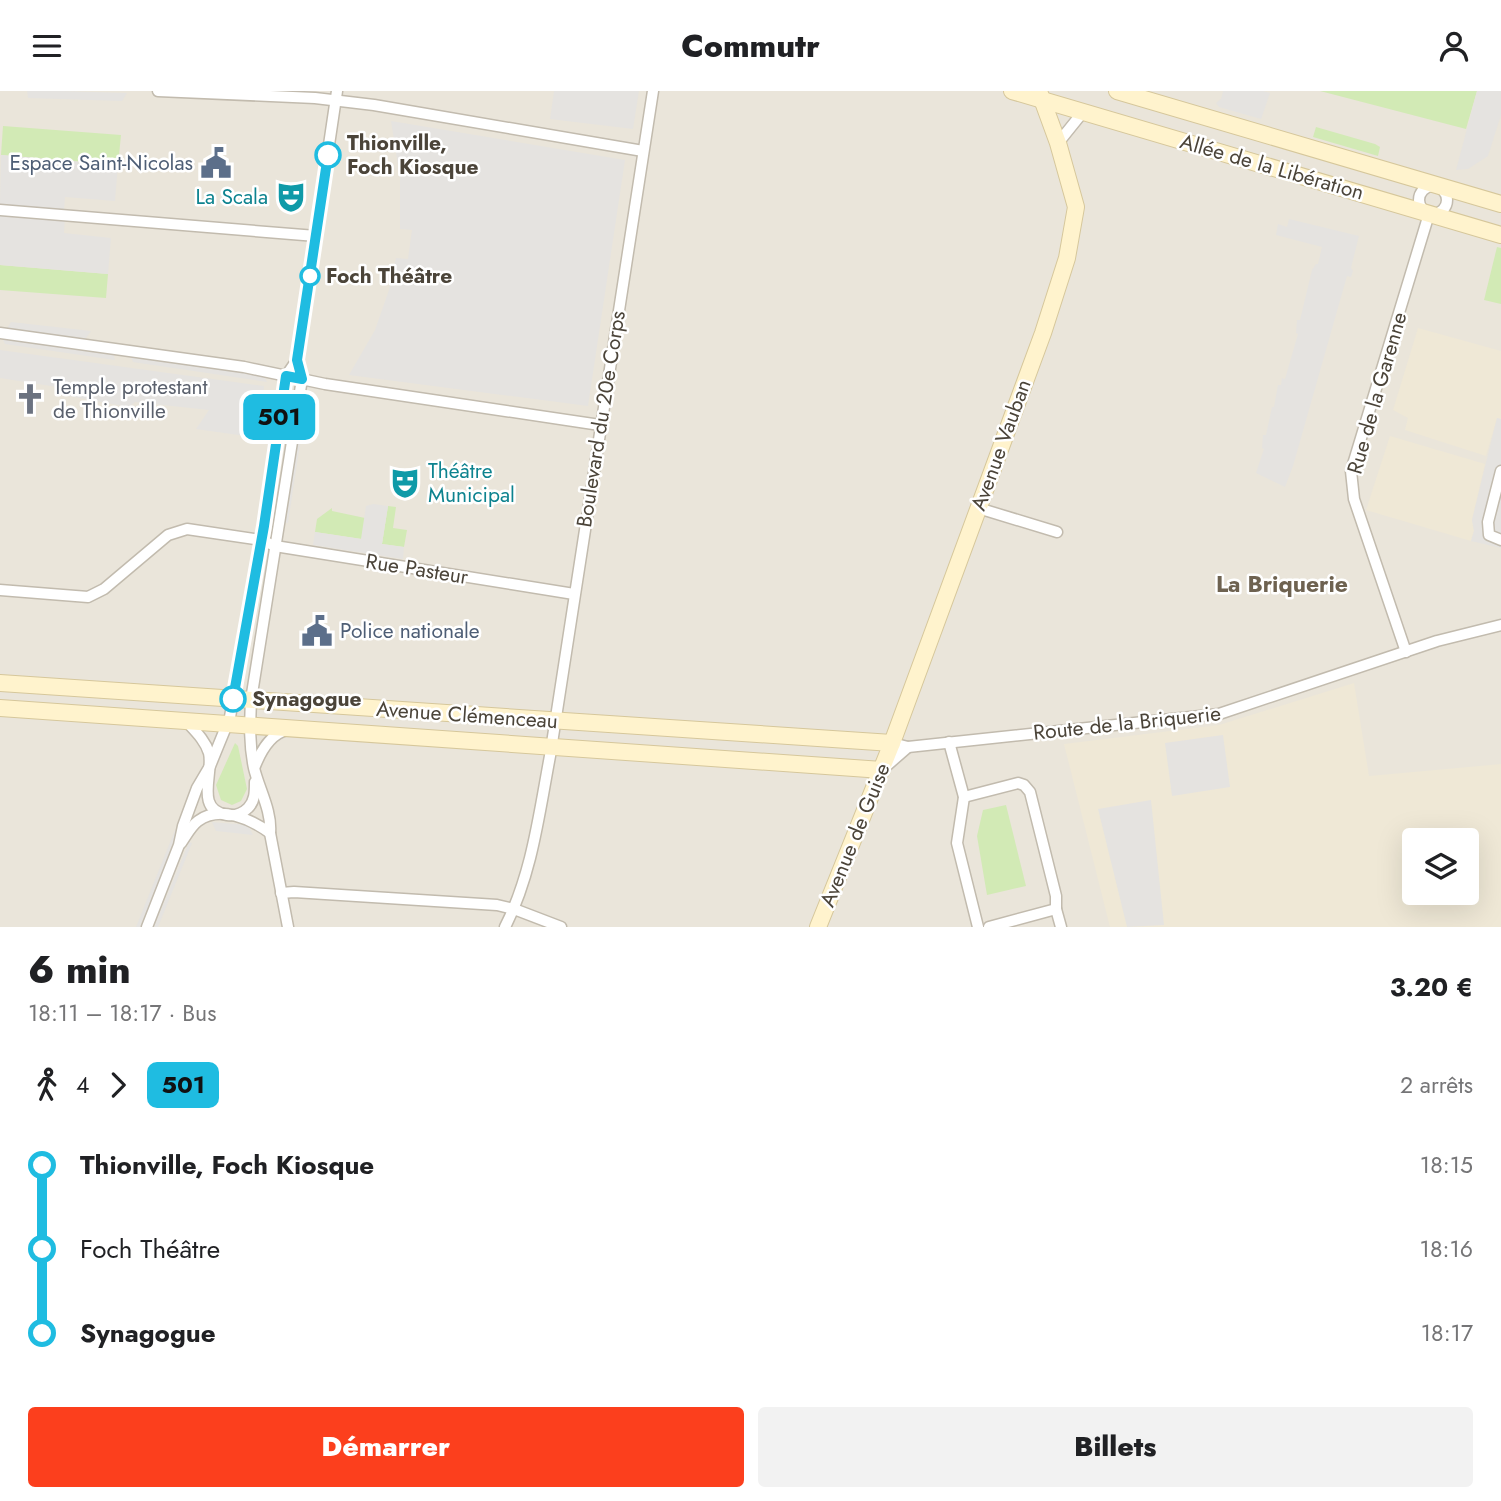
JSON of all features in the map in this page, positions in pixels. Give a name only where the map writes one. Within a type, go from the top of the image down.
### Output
[{"type":"street","points":[[158,91],[337,96],[643,151]]},
{"type":"street","name":"Boulevard du 20e Corps","points":[[505,927],[514,909],[530,858],[551,746],[653,91]]},
{"type":"street","name":"Allée de la Libération","points":[[1012,91],[1041,96],[1083,112],[1501,235]]},
{"type":"street","name":"Allée de la Libération","points":[[1117,91],[1501,204]]},
{"type":"street","points":[[288,927],[270,833],[271,823],[248,738],[251,700],[302,379],[297,360],[337,96]]},
{"type":"street","name":"Avenue Vauban","points":[[900,745],[978,508],[1043,333],[1067,258],[1076,207],[1041,96]]},
{"type":"street","points":[[1058,143],[1083,112]]},
{"type":"street","points":[[1437,186],[1447,196],[1446,206],[1437,214],[1429,213],[1420,206],[1419,197],[1423,189],[1437,186]]},
{"type":"street","points":[[0,210],[316,236]]},
{"type":"street","name":"Rue de la Garenne","points":[[1406,652],[1354,499],[1351,471],[1429,213]]},
{"type":"street","points":[[0,333],[230,365],[302,379],[600,425]]},
{"type":"street","points":[[147,927],[179,845],[197,788],[211,766],[228,724],[261,540],[286,376],[297,360]]},
{"type":"street","points":[[1501,471],[1488,522],[1489,535],[1501,540]]},
{"type":"street","points":[[978,508],[1057,532]]},
{"type":"street","name":"Rue Pasteur","points":[[0,590],[88,597],[104,589],[168,535],[187,529],[261,540],[275,546],[574,594]]},
{"type":"street","name":"Route de la Briquerie","points":[[900,745],[1219,714],[1465,633],[1501,625]]},
{"type":"street","name":"Avenue Clémenceau","points":[[0,683],[900,745]]},
{"type":"street","name":"Avenue Clémenceau","points":[[0,708],[882,770]]},
{"type":"street","points":[[186,721],[204,743],[211,766],[206,791],[209,801],[219,812],[254,821],[270,833]]},
{"type":"street","points":[[179,845],[197,821],[212,815],[231,815],[245,811],[252,803],[255,791],[254,768],[260,753],[279,732],[293,728]]},
{"type":"street","points":[[949,742],[964,797],[957,843],[978,927]]},
{"type":"street","name":"Avenue de Guise","points":[[818,927],[882,770],[900,745]]},
{"type":"street","points":[[964,797],[1018,783],[1030,792],[1061,927]]},
{"type":"street","points":[[281,893],[497,905],[561,927]]},
{"type":"street","points":[[989,927],[1056,909]]},
{"type":"shaded area","points":[[0,91],[1501,91],[1501,927],[0,927]]},
{"type":"shaded area","points":[[27,91],[127,93],[122,101],[28,98]]},
{"type":"shaded area","points":[[554,91],[639,91],[633,129],[550,119]]},
{"type":"shaded area","points":[[1223,91],[1270,93],[1261,119],[1219,107],[1216,103],[1221,99]]},
{"type":"shaded area","points":[[1477,91],[1501,91],[1501,115],[1488,156],[1468,169],[1456,170]]},
{"type":"shaded area","points":[[391,121],[625,160],[588,406],[349,375],[375,330],[389,290],[396,258],[408,259],[412,230],[400,229],[400,178]]},
{"type":"shaded area","points":[[1,155],[118,165],[115,201],[65,197],[64,210],[0,205]]},
{"type":"shaded area","points":[[0,212],[65,217],[64,233],[111,238],[108,274],[0,265]]},
{"type":"shaded area","points":[[1289,219],[1359,236],[1351,268],[1353,271],[1351,277],[1347,276],[1285,487],[1256,473],[1264,449],[1263,435],[1266,435],[1278,385],[1281,385],[1282,378],[1285,379],[1298,334],[1297,320],[1300,320],[1312,270],[1318,264],[1322,247],[1276,235],[1278,224],[1287,227]]},
{"type":"shaded area","points":[[11,322],[91,331],[84,341],[6,330]]},
{"type":"shaded area","points":[[1418,328],[1501,351],[1501,419],[1497,418],[1486,456],[1405,430],[1408,418],[1393,410]]},
{"type":"shaded area","points":[[1,336],[113,352],[115,360],[5,344]]},
{"type":"shaded area","points":[[0,350],[264,386],[259,438],[196,429],[209,410],[135,402],[129,407],[57,394],[57,387],[0,378]]},
{"type":"shaded area","points":[[130,355],[263,374],[267,382],[133,362]]},
{"type":"shaded area","points":[[299,417],[304,418],[288,523],[284,522]]},
{"type":"shaded area","points":[[1497,418],[1501,419],[1501,548],[1471,541],[1474,531],[1472,520]]},
{"type":"shaded area","points":[[1390,436],[1485,464],[1472,520],[1474,531],[1471,541],[1366,510]]},
{"type":"shaded area","points":[[366,506],[388,506],[382,544],[404,547],[403,559],[313,545],[315,532],[361,539]]},
{"type":"shaded area","points":[[1354,683],[1369,776],[1501,764],[1501,927],[1110,927],[1064,744],[1219,725]]},
{"type":"shaded area","points":[[1223,735],[1230,787],[1172,796],[1165,743]]},
{"type":"shaded area","points":[[1151,800],[1164,925],[1127,927],[1098,809]]},
{"type":"shaded area","points":[[212,822],[248,825],[253,835],[216,831]]},
{"type":"shaded area","points":[[175,830],[179,832],[140,927],[136,927]]},
{"type":"shaded area","points":[[189,842],[192,843],[158,927],[154,927]]},
{"type":"green space","points":[[1320,91],[1477,91],[1466,129]]},
{"type":"green space","points":[[3,126],[121,135],[118,165],[1,155]]},
{"type":"green space","points":[[1316,127],[1375,144],[1380,147],[1378,156],[1313,137]]},
{"type":"green space","points":[[1497,247],[1501,248],[1501,304],[1484,300]]},
{"type":"green space","points":[[0,265],[108,274],[106,298],[0,290]]},
{"type":"green space","points":[[388,506],[396,507],[393,528],[407,530],[404,547],[382,544]]},
{"type":"green space","points":[[332,508],[332,511],[365,518],[362,539],[315,532],[317,519]]},
{"type":"green space","points":[[235,743],[238,746],[247,789],[241,801],[232,805],[221,800],[216,785]]},
{"type":"green space","points":[[1006,805],[1026,886],[987,895],[977,836],[983,810]]},
{"type":"bus line","name":"501","points":[[233,699],[264,526],[286,376],[302,379],[297,360],[328,155]]},
{"type":"place","name":"Thionville, Foch Kiosque","points":[[328,155]]},
{"type":"place","name":"Espace Saint-Nicolas","points":[[216,163]]},
{"type":"place","name":"La Scala","points":[[291,197]]},
{"type":"place","name":"Foch Théâtre","points":[[310,276]]},
{"type":"place","name":"Temple protestant de Thionville","points":[[30,399]]},
{"type":"place","name":"Théâtre Municipal","points":[[405,483]]},
{"type":"place","name":"Police nationale","points":[[317,631]]},
{"type":"place","name":"Synagogue","points":[[233,699]]},
{"type":"district","name":"La Briquerie","points":[[1282,584]]}]
